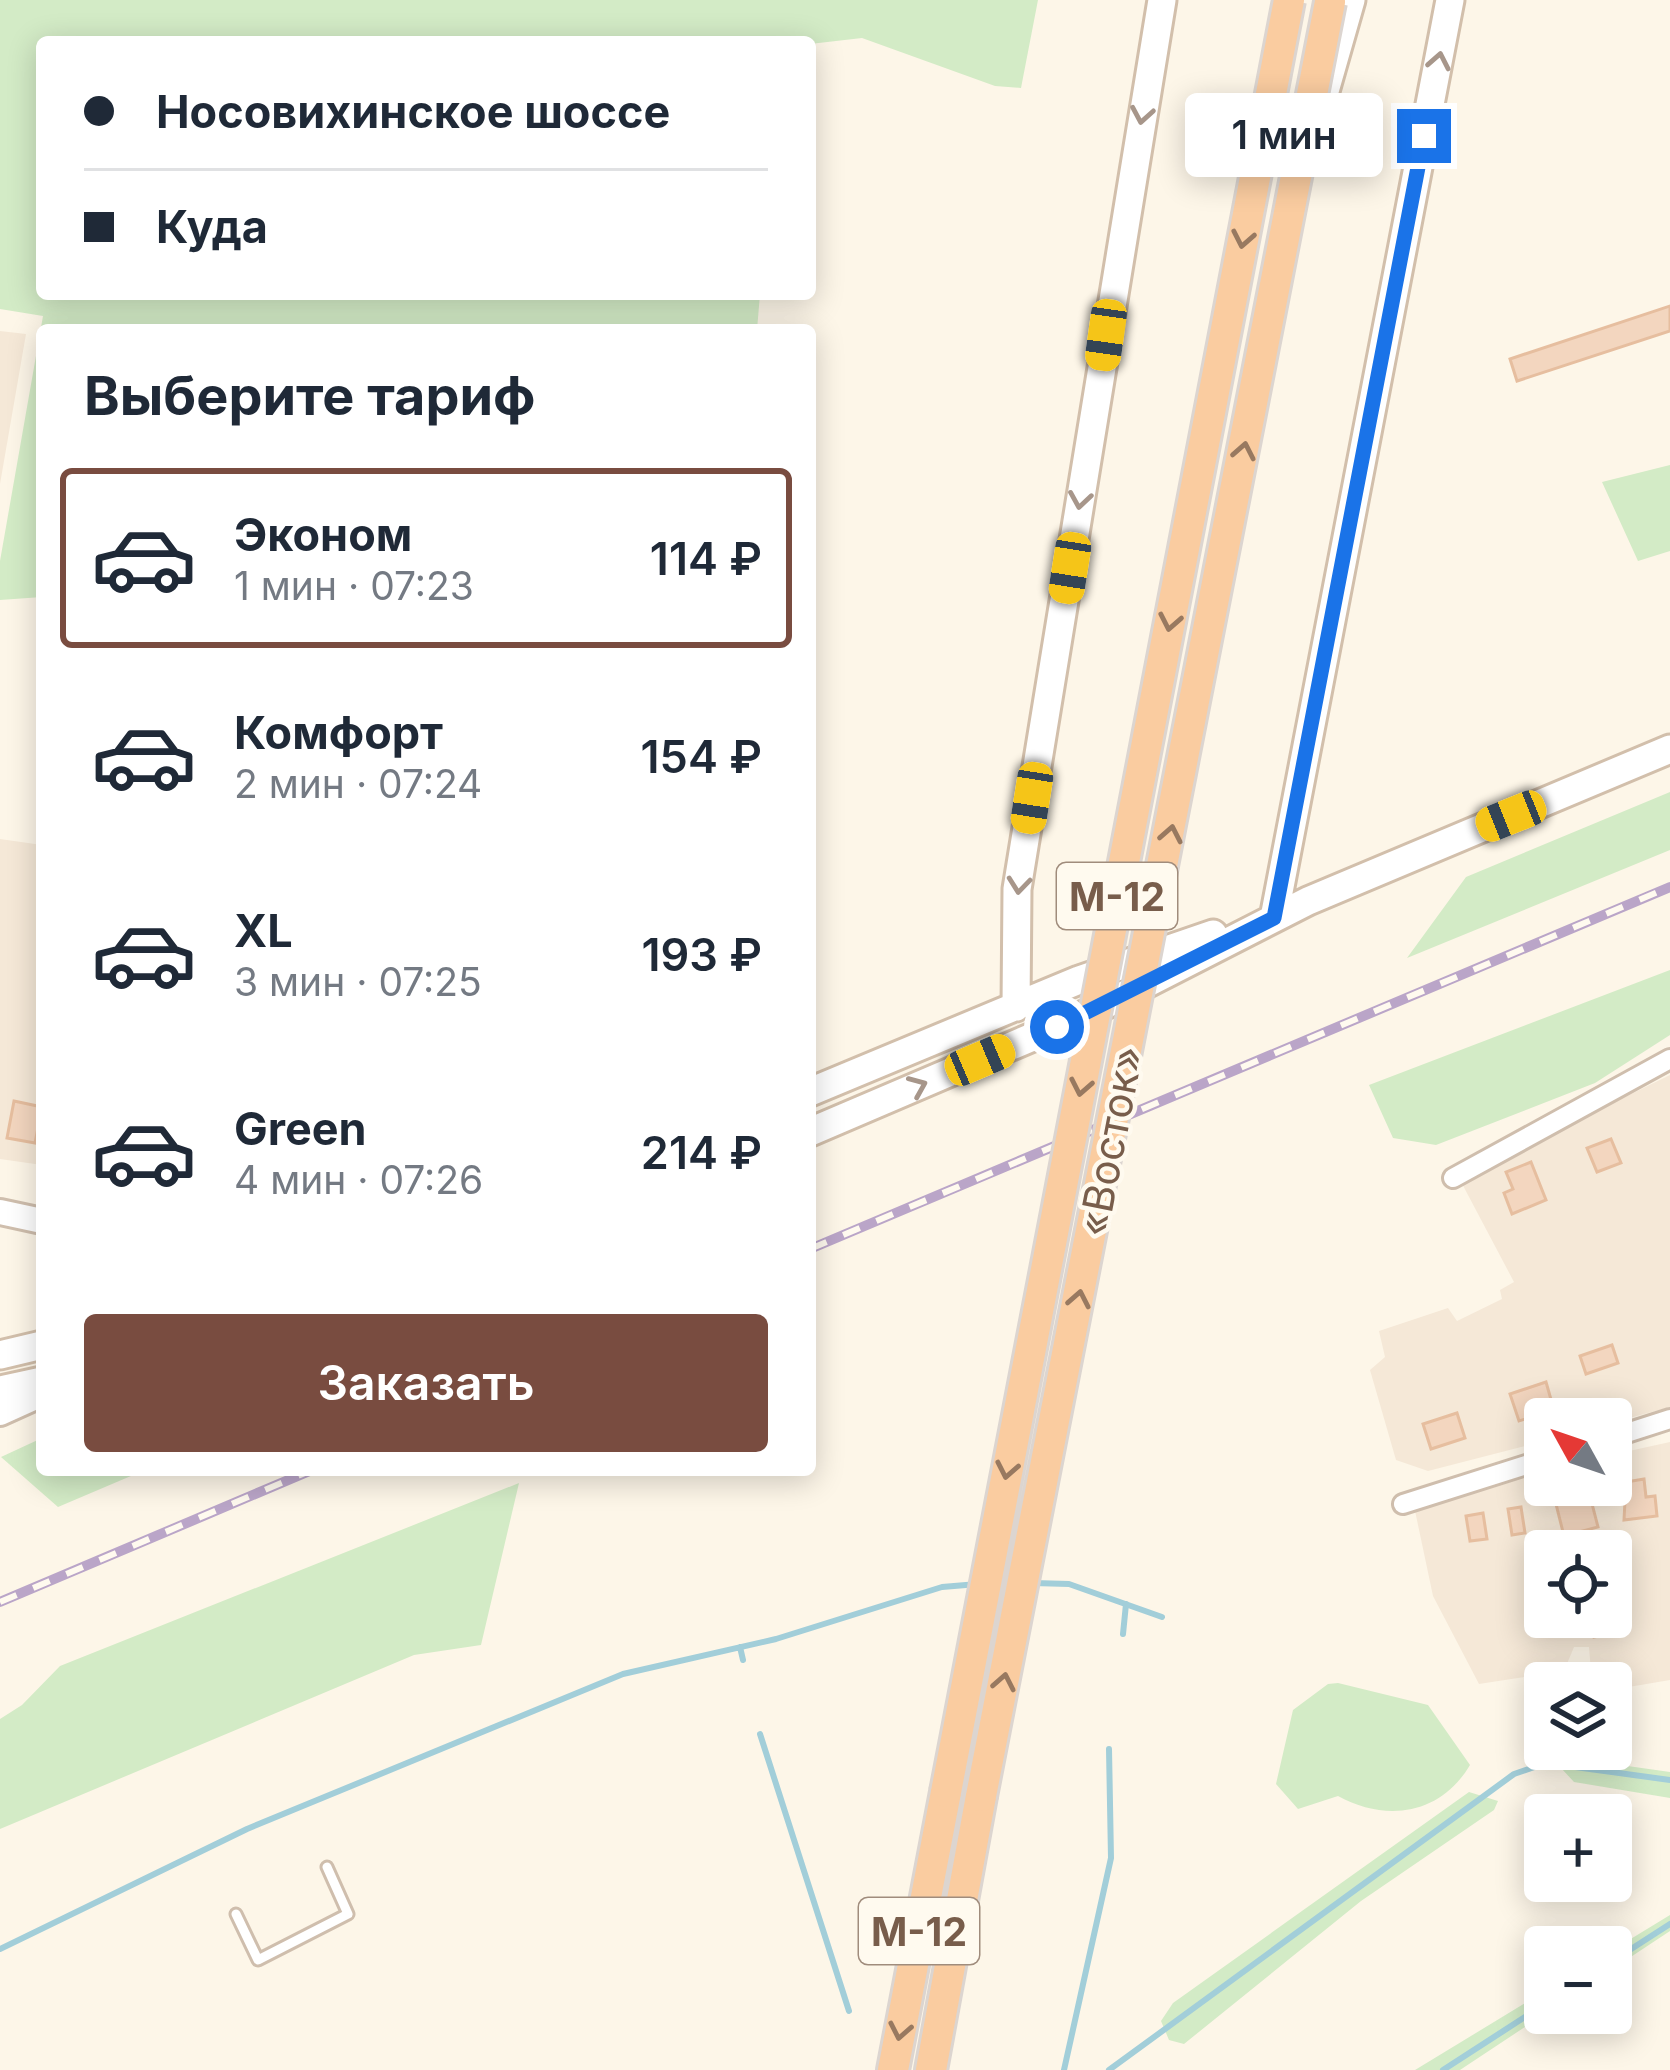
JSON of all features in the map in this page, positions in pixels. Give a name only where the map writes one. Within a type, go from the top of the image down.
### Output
[{"type":"highway","name":"«Восток»","points":[[893,2070],[1289,0]]},
{"type":"highway","name":"«Восток»","points":[[931,2070],[1288,217],[1340,2]]},
{"type":"main road","points":[[1016,1007],[1017,889],[1162,0]]},
{"type":"main road","points":[[1275,915],[1450,0]]},
{"type":"main road","points":[[816,1090],[1016,1007],[1275,915],[1670,749]]},
{"type":"main road","points":[[816,1129],[1091,1012],[1275,915]]},
{"type":"main road","points":[[0,1353],[36,1347]]},
{"type":"main road","points":[[0,1390],[36,1382]]},
{"type":"street","points":[[1453,1178],[1670,1059]]},
{"type":"street","points":[[0,1212],[36,1220]]},
{"type":"street","points":[[0,1353],[36,1338]]},
{"type":"street","points":[[0,1413],[36,1397]]},
{"type":"street","points":[[1632,1431],[1670,1419]]},
{"type":"street","points":[[1403,1504],[1524,1466]]},
{"type":"lane","points":[[236,1914],[258,1960],[348,1914],[327,1867]]},
{"type":"shaded area","points":[[0,331],[26,334],[0,484]]},
{"type":"shaded area","points":[[0,839],[36,844],[36,1164],[0,1159]]},
{"type":"shaded area","points":[[1670,1075],[1670,1407],[1632,1417],[1632,1398],[1524,1398],[1524,1446],[1428,1471],[1396,1460],[1370,1370],[1385,1357],[1379,1331],[1448,1308],[1457,1321],[1502,1299],[1500,1290],[1514,1282],[1459,1178]]},
{"type":"shaded area","points":[[1670,1442],[1670,1680],[1632,1686],[1632,1662],[1590,1662],[1589,1647],[1574,1647],[1568,1662],[1524,1662],[1524,1677],[1479,1684],[1433,1596],[1414,1506],[1524,1477],[1524,1506],[1632,1506],[1632,1450]]},
{"type":"green space","points":[[0,0],[1038,0],[1021,88],[995,86],[862,38],[816,43],[816,36],[36,36],[36,300],[760,300],[758,324],[42,324],[43,316],[0,309]]},
{"type":"green space","points":[[36,356],[36,597],[0,600],[0,561]]},
{"type":"green space","points":[[1670,465],[1670,551],[1638,561],[1602,482]]},
{"type":"green space","points":[[1670,792],[1670,850],[1407,958],[1466,877]]},
{"type":"green space","points":[[1670,970],[1670,1035],[1595,1083],[1436,1145],[1393,1138],[1369,1085]]},
{"type":"green space","points":[[36,1441],[36,1476],[131,1476],[58,1507],[1,1457]]},
{"type":"green space","points":[[519,1483],[481,1645],[414,1655],[0,1829],[0,1719],[22,1705],[60,1666]]},
{"type":"green space","points":[[1328,1684],[1428,1705],[1470,1765],[1458,1782],[1412,1809],[1375,1809],[1338,1796],[1298,1809],[1276,1784],[1293,1710]]},
{"type":"green space","points":[[1632,1767],[1670,1772],[1670,1798],[1574,1782],[1563,1770]]},
{"type":"green space","points":[[1469,1792],[1498,1801],[1494,1810],[1361,1901],[1184,2044],[1169,2040],[1161,2021],[1173,2003]]},
{"type":"green space","points":[[1670,1915],[1670,1931],[1632,1956],[1632,1938]]},
{"type":"green space","points":[[1524,2004],[1524,2028],[1460,2070],[1415,2070]]},
{"type":"building","points":[[1670,306],[1670,331],[1517,381],[1510,359]]},
{"type":"building","points":[[14,1101],[36,1106],[35,1143],[7,1138]]},
{"type":"building","points":[[1611,1139],[1621,1163],[1597,1172],[1587,1148]]},
{"type":"building","points":[[1531,1162],[1546,1200],[1512,1214],[1504,1193],[1513,1189],[1506,1172]]},
{"type":"building","points":[[1612,1345],[1618,1363],[1586,1374],[1580,1356]]},
{"type":"building","points":[[1546,1382],[1551,1398],[1524,1398],[1524,1419],[1519,1421],[1510,1394]]},
{"type":"building","points":[[1457,1413],[1465,1438],[1431,1449],[1423,1424]]},
{"type":"building","points":[[1644,1479],[1646,1497],[1655,1496],[1657,1516],[1624,1520],[1625,1506],[1632,1506],[1632,1481]]},
{"type":"building","points":[[1556,1506],[1593,1506],[1598,1527],[1562,1530]]},
{"type":"building","points":[[1521,1507],[1524,1533],[1512,1535],[1508,1509]]},
{"type":"building","points":[[1483,1513],[1487,1539],[1470,1541],[1466,1516]]},
{"type":"waterway","points":[[1033,1583],[1069,1584],[1162,1617]]},
{"type":"waterway","points":[[0,1949],[247,1829],[623,1674],[776,1639],[942,1587],[978,1584]]},
{"type":"waterway","points":[[1123,1634],[1126,1604]]},
{"type":"waterway","points":[[740,1647],[743,1660]]},
{"type":"waterway","points":[[760,1734],[849,2011]]},
{"type":"waterway","points":[[1064,2070],[1111,1858],[1109,1749]]},
{"type":"waterway","points":[[1109,2070],[1514,1774],[1546,1763],[1670,1780]]},
{"type":"waterway","points":[[1632,1948],[1670,1924]]},
{"type":"waterway","points":[[1443,2070],[1524,2018]]},
{"type":"railway","points":[[816,1246],[1670,887]]},
{"type":"railway","points":[[0,1602],[298,1476]]},
{"type":"route","points":[[1057,1027],[1274,918],[1424,136]]}]
